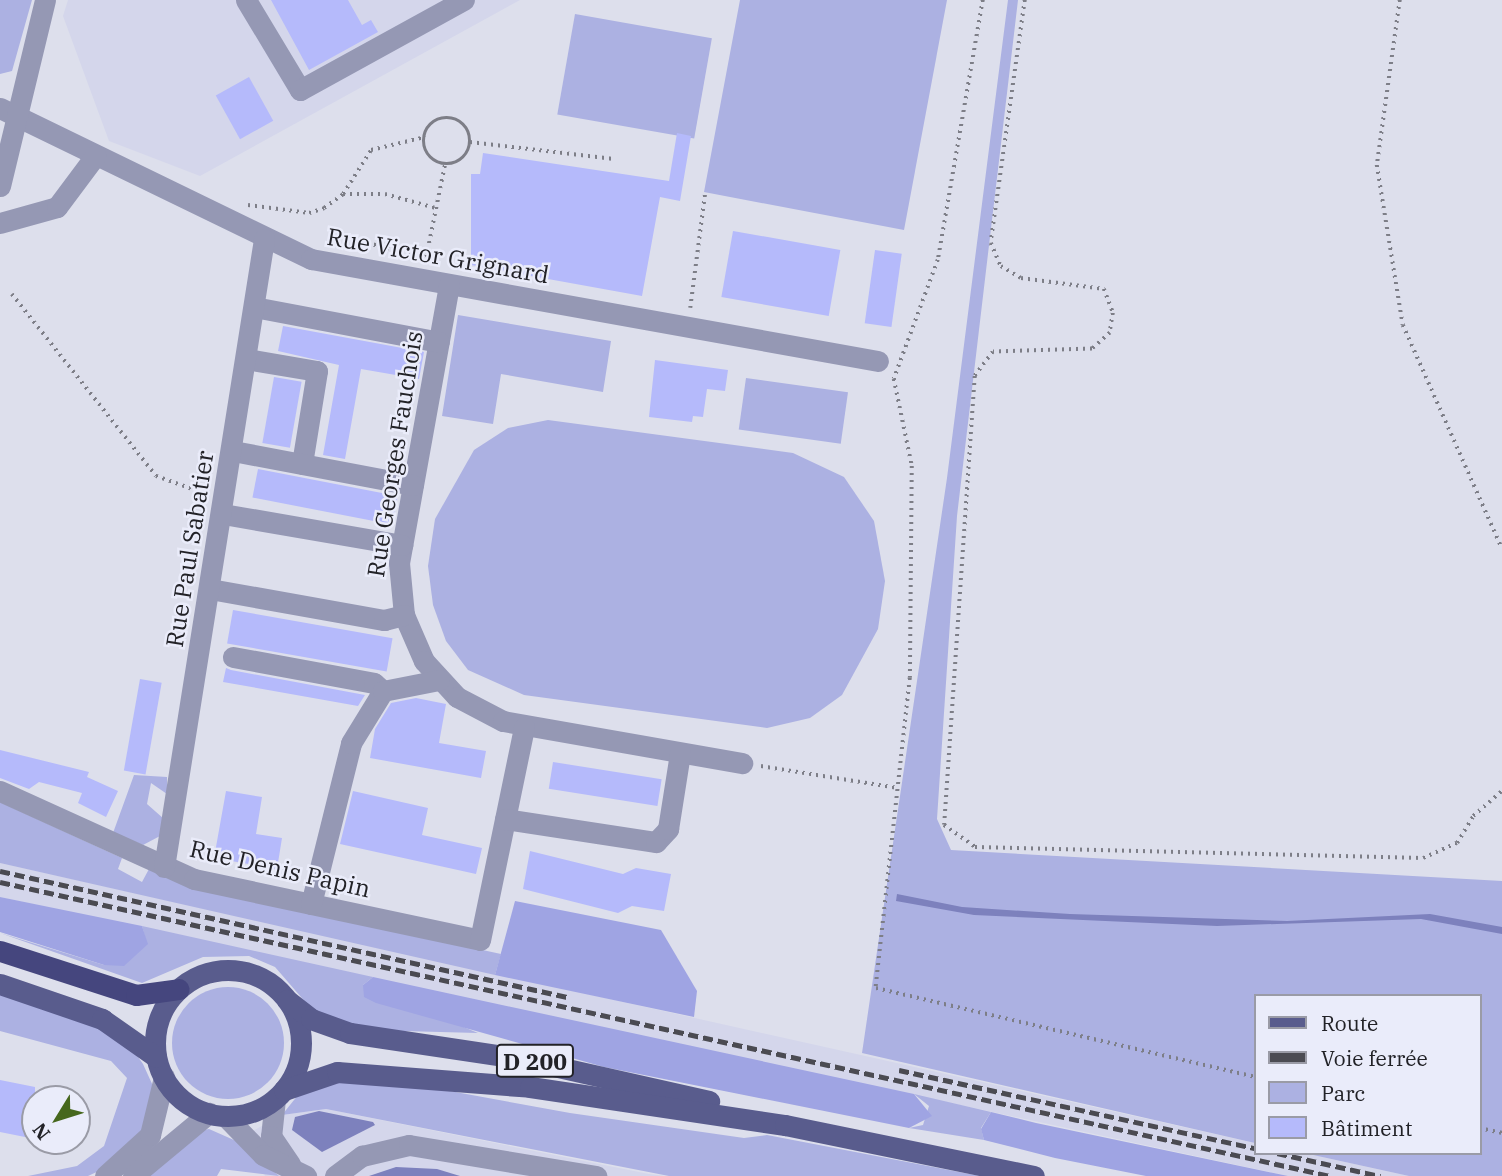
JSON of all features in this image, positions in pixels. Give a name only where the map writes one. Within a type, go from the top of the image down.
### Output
[{"type":"highway","points":[[0,951],[136,995],[179,989]]},
{"type":"main road","points":[[231,970],[267,981],[287,1000],[301,1045],[279,1094],[251,1112],[217,1114],[183,1100],[164,1077],[156,1057],[159,1020],[179,989],[203,974],[231,970]]},
{"type":"main road","points":[[0,984],[102,1019],[156,1057]]},
{"type":"main road","name":"D 200","points":[[287,1000],[311,1019],[350,1033],[566,1067],[785,1125]]},
{"type":"main road","name":"D 200","points":[[279,1094],[314,1075],[364,1072],[530,1087],[785,1125],[1034,1176]]},
{"type":"street","points":[[0,186],[9,112],[45,0]]},
{"type":"street","points":[[246,0],[300,90],[464,0]]},
{"type":"street","name":"Rue Victor Grignard","points":[[9,112],[264,239],[332,265],[878,361]]},
{"type":"street","points":[[0,223],[57,207],[95,156]]},
{"type":"street","name":"Rue Paul Sabatier","points":[[164,867],[233,451],[264,239]]},
{"type":"street","name":"Rue Georges Fauchois","points":[[449,285],[402,545],[404,615],[439,680],[478,711],[524,727],[742,763]]},
{"type":"street","points":[[254,307],[439,342]]},
{"type":"street","points":[[246,359],[317,371],[302,464]]},
{"type":"street","points":[[233,451],[413,485]]},
{"type":"street","points":[[224,506],[402,545]]},
{"type":"street","points":[[211,589],[384,620],[404,615]]},
{"type":"street","points":[[233,657],[374,683],[383,691]]},
{"type":"street","points":[[311,904],[341,764],[383,691],[439,680]]},
{"type":"street","points":[[524,727],[505,819],[656,842],[668,829],[680,753]]},
{"type":"street","name":"Rue Denis Papin","points":[[0,791],[164,867],[311,904],[480,940],[505,819]]},
{"type":"street","points":[[105,1176],[150,1135],[164,1077]]},
{"type":"street","points":[[279,1094],[273,1145],[306,1176]]},
{"type":"street","points":[[133,1176],[217,1114],[263,1155],[306,1176]]},
{"type":"street","points":[[335,1176],[362,1156],[409,1145],[596,1176]]},
{"type":"path","points":[[983,0],[938,260],[894,379],[912,466],[911,678],[876,988],[1254,1077]]},
{"type":"path","points":[[1025,0],[991,243],[1001,266],[1021,278],[1104,289],[1113,313],[1110,333],[1093,349],[993,352],[975,376],[944,825],[975,847],[1423,858],[1457,843],[1473,816],[1502,791]]},
{"type":"path","points":[[1400,0],[1377,165],[1403,325],[1502,548]]},
{"type":"path","points":[[231,223],[252,204],[309,213],[343,194],[371,150],[425,137],[446,119],[466,128],[470,142],[465,156],[445,164]]},
{"type":"path","points":[[425,137],[427,152],[445,164]]},
{"type":"path","points":[[470,142],[614,159]]},
{"type":"path","points":[[422,280],[445,164]]},
{"type":"path","points":[[687,327],[705,193]]},
{"type":"path","points":[[343,194],[385,194],[436,208]]},
{"type":"path","points":[[343,247],[368,243],[426,257]]},
{"type":"path","points":[[12,293],[156,476],[224,506]]},
{"type":"path","points":[[742,763],[898,788]]},
{"type":"path","points":[[1481,1128],[1502,1133]]},
{"type":"shaded area","points":[[68,0],[520,0],[200,176],[109,141],[63,16]]},
{"type":"shaded area","points":[[0,863],[1254,1143],[1254,1155],[1313,1155],[1409,1176],[1288,1176],[0,897]]},
{"type":"shaded area","points":[[897,894],[962,907],[1070,914],[1287,921],[1430,914],[1502,927],[1502,934],[1421,919],[1217,926],[974,915],[896,901]]},
{"type":"shaded area","points":[[0,897],[142,926],[148,944],[124,966],[104,965],[0,932]]},
{"type":"shaded area","points":[[515,901],[661,930],[697,991],[694,1017],[495,975]]},
{"type":"shaded area","points":[[373,977],[914,1094],[932,1116],[909,1128],[604,1067],[376,1003],[364,997],[363,985]]},
{"type":"shaded area","points":[[326,1109],[665,1176],[265,1176],[245,1135],[282,1115]]},
{"type":"shaded area","points":[[319,1111],[373,1122],[375,1125],[322,1152],[292,1130],[295,1117]]},
{"type":"shaded area","points":[[991,1112],[1288,1176],[1146,1176],[1055,1158],[984,1140],[981,1129]]},
{"type":"shaded area","points":[[396,1167],[437,1169],[460,1176],[369,1176]]},
{"type":"green space","points":[[0,0],[32,0],[12,71],[0,74]]},
{"type":"green space","points":[[740,0],[947,0],[904,230],[704,192]]},
{"type":"green space","points":[[1008,0],[1018,0],[957,516],[937,819],[951,850],[1502,881],[1502,1176],[1409,1176],[1313,1155],[1481,1155],[1481,994],[1254,994],[1254,1143],[862,1053],[947,478]]},
{"type":"green space","points":[[575,14],[712,38],[694,139],[557,114]]},
{"type":"green space","points":[[458,315],[611,341],[603,392],[501,374],[493,424],[442,416]]},
{"type":"green space","points":[[746,378],[848,392],[841,444],[739,429]]},
{"type":"green space","points":[[548,420],[793,453],[844,477],[874,521],[885,581],[878,629],[842,695],[810,718],[767,728],[524,695],[468,670],[446,641],[433,605],[428,566],[435,519],[474,450],[508,428]]},
{"type":"green space","points":[[134,775],[167,777],[167,794],[151,783],[147,804],[164,819],[160,836],[143,845],[113,833]]},
{"type":"green space","points":[[0,802],[122,858],[118,869],[142,882],[149,869],[192,887],[501,954],[495,975],[0,863]]},
{"type":"green space","points":[[142,926],[373,977],[363,985],[478,1033],[365,1030],[314,1012],[275,967],[249,956],[203,957],[142,983],[0,933],[104,965],[147,944]]},
{"type":"green space","points":[[228,987],[249,992],[267,1004],[279,1022],[284,1043],[279,1064],[267,1082],[249,1094],[228,1099],[207,1094],[189,1082],[177,1064],[172,1043],[177,1022],[189,1004],[207,992]]},
{"type":"green space","points":[[0,993],[98,1024],[129,1044],[143,1064],[153,1086],[142,1134],[116,1163],[88,1176],[28,1176],[77,1166],[104,1146],[127,1078],[111,1061],[0,1031]]},
{"type":"green space","points":[[330,1081],[417,1085],[570,1113],[744,1138],[767,1135],[980,1176],[669,1176],[326,1109],[282,1115],[298,1095]]},
{"type":"green space","points":[[914,1094],[991,1112],[981,1128],[984,1140],[909,1128],[923,1125],[929,1106]]},
{"type":"green space","points":[[209,1129],[243,1144],[279,1176],[221,1169],[217,1176],[145,1176],[190,1133]]},
{"type":"building","points":[[271,0],[348,0],[362,25],[371,20],[378,32],[309,70]]},
{"type":"building","points":[[249,77],[273,121],[240,139],[216,95]]},
{"type":"building","points":[[677,133],[691,136],[680,201],[660,197],[642,296],[471,265],[471,174],[480,174],[483,153],[669,181]]},
{"type":"building","points":[[733,231],[840,250],[829,316],[721,297]]},
{"type":"building","points":[[875,250],[902,254],[891,327],[865,323]]},
{"type":"building","points":[[283,326],[424,352],[419,379],[361,369],[345,459],[323,455],[339,365],[278,351]]},
{"type":"building","points":[[655,360],[728,370],[725,391],[707,389],[703,417],[693,416],[692,422],[649,417]]},
{"type":"building","points":[[274,377],[302,382],[290,448],[262,443]]},
{"type":"building","points":[[258,469],[397,496],[392,525],[252,497]]},
{"type":"building","points":[[233,610],[393,638],[387,672],[227,643]]},
{"type":"building","points":[[226,668],[365,695],[358,706],[223,682]]},
{"type":"building","points":[[140,679],[162,683],[146,774],[124,771]]},
{"type":"building","points":[[416,698],[446,704],[439,743],[486,751],[481,778],[370,758],[375,729],[391,703]]},
{"type":"building","points":[[0,750],[89,772],[87,777],[118,791],[106,817],[78,803],[82,793],[39,782],[29,789],[0,778]]},
{"type":"building","points":[[553,762],[662,779],[657,806],[549,789]]},
{"type":"building","points":[[226,791],[262,797],[256,834],[282,838],[277,869],[214,858]]},
{"type":"building","points":[[353,791],[428,808],[422,835],[482,848],[476,874],[340,844]]},
{"type":"building","points":[[530,851],[623,874],[636,868],[671,874],[664,911],[632,906],[618,913],[523,889]]},
{"type":"building","points":[[0,1080],[25,1085],[21,1085],[21,1136],[0,1132]]},
{"type":"railway","points":[[0,871],[567,997]]},
{"type":"railway","points":[[0,882],[1331,1176]]},
{"type":"railway","points":[[899,1070],[1254,1148]]},
{"type":"railway","points":[[1286,1155],[1380,1176]]}]
